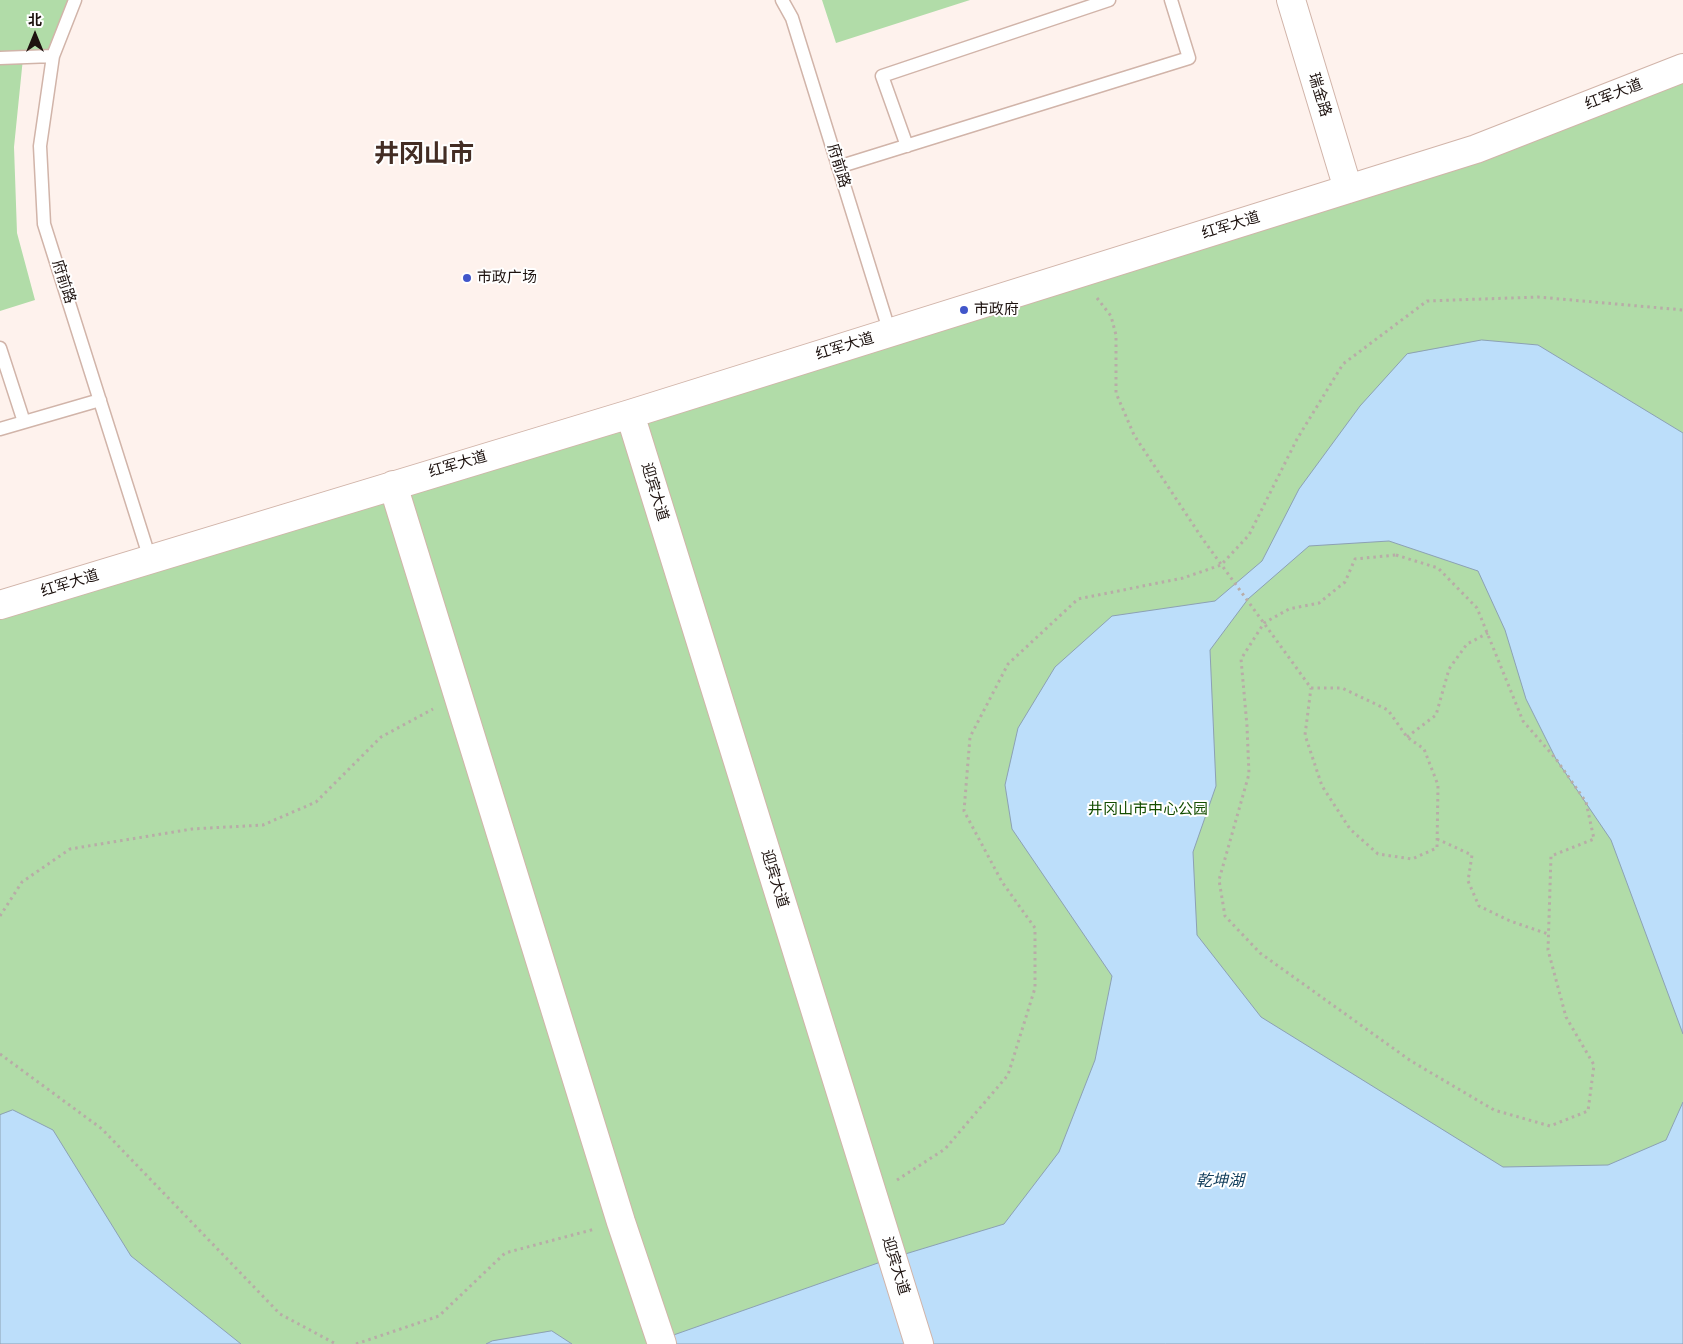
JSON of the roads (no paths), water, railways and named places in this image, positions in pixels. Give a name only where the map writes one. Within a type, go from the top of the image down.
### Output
[{"type":"main road","name":"瑞金路","points":[[1291,0],[1348,189]]},
{"type":"main road","name":"红军大道","points":[[0,606],[393,484],[630,414],[1476,149],[1683,68]]},
{"type":"main road","name":"迎宾大道","points":[[630,414],[919,1344]]},
{"type":"main road","points":[[393,484],[621,1222],[661,1341]]},
{"type":"lane","name":"府前路","points":[[75,0],[53,56],[40,146],[44,224],[150,559]]},
{"type":"lane","name":"府前路","points":[[782,0],[792,18],[890,333]]},
{"type":"lane","points":[[908,146],[882,76],[1109,0]]},
{"type":"lane","points":[[838,168],[1189,58],[1171,0]]},
{"type":"lane","points":[[0,58],[53,56]]},
{"type":"lane","points":[[0,348],[24,422]]},
{"type":"lane","points":[[0,429],[100,400]]},
{"type":"water","name":"乾坤湖","points":[[1482,340],[1538,345],[1683,433],[1683,1034],[1611,840],[1556,759],[1526,699],[1505,630],[1478,571],[1389,541],[1309,546],[1248,599],[1210,650],[1216,786],[1193,852],[1197,935],[1261,1017],[1503,1167],[1608,1165],[1666,1140],[1683,1102],[1683,1344],[648,1344],[892,1258],[1004,1224],[1059,1152],[1095,1060],[1112,976],[1012,829],[1005,785],[1018,728],[1055,667],[1112,616],[1215,601],[1262,561],[1299,489],[1360,406],[1407,354]]},
{"type":"water","points":[[13,1110],[53,1130],[131,1256],[241,1344],[0,1344],[0,1115]]},
{"type":"water","points":[[552,1331],[572,1344],[486,1344],[492,1341]]},
{"type":"place","name":"市政广场","points":[[467,278]]},
{"type":"place","name":"市政府","points":[[964,310]]},
{"type":"district","name":"井冈山市","points":[[424,156]]},
{"type":"park label","name":"井冈山市中心公园","points":[[1148,810]]}]
